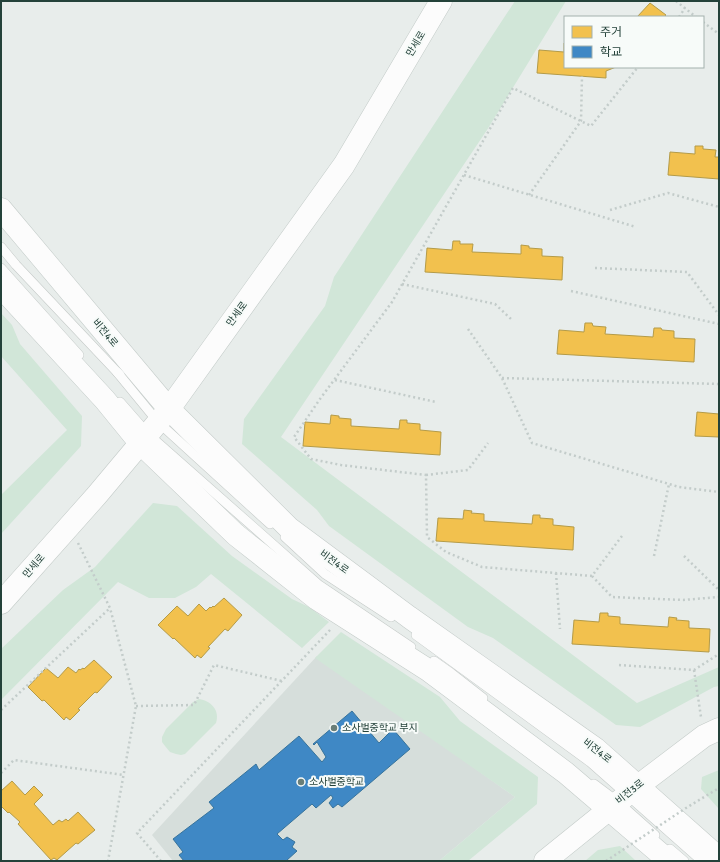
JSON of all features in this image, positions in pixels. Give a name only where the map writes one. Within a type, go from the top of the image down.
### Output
[{"type":"main road","name":"만세로","points":[[1,603],[70,526],[154,427],[344,165],[441,1]]},
{"type":"main road","name":"비전4로","points":[[1,209],[154,427],[236,535],[317,599],[428,670],[566,773],[623,798],[719,858]]},
{"type":"main road","name":"비전4로","points":[[1,287],[105,400],[154,427],[416,622],[596,749],[623,798],[669,861]]},
{"type":"main road","name":"비전3로","points":[[546,861],[623,798],[711,732]]},
{"type":"lane","points":[[1,247],[16,265],[117,372],[154,427],[319,585],[451,673],[488,701]]},
{"type":"lane","points":[[1,268],[85,363]]},
{"type":"lane","points":[[117,372],[154,427]]},
{"type":"lane","points":[[117,398],[154,427],[325,574],[399,622]]},
{"type":"lane","points":[[411,632],[590,762],[684,861]]},
{"type":"lane","points":[[587,778],[623,798],[702,861]]},
{"type":"path","points":[[676,1],[695,16]]},
{"type":"path","points":[[680,16],[686,8]]},
{"type":"path","points":[[704,23],[719,34]]},
{"type":"path","points":[[488,443],[468,470],[426,475],[341,465],[311,459],[294,436],[392,302],[513,88],[591,126],[637,68]]},
{"type":"path","points":[[529,195],[582,121],[582,76]]},
{"type":"path","points":[[464,175],[636,227]]},
{"type":"path","points":[[610,210],[668,193],[719,207]]},
{"type":"path","points":[[594,268],[687,272],[719,315]]},
{"type":"path","points":[[402,284],[496,304],[511,319]]},
{"type":"path","points":[[571,291],[719,324]]},
{"type":"path","points":[[468,329],[502,378],[532,443],[679,487],[719,491]]},
{"type":"path","points":[[502,378],[719,384]]},
{"type":"path","points":[[334,380],[436,402]]},
{"type":"path","points":[[426,475],[427,537],[446,552],[482,567],[592,576],[612,597],[683,600],[719,597]]},
{"type":"path","points":[[654,556],[669,484]]},
{"type":"path","points":[[70,526],[110,608],[136,706],[108,861]]},
{"type":"path","points":[[592,576],[622,536]]},
{"type":"path","points":[[684,556],[719,590]]},
{"type":"path","points":[[556,573],[560,629]]},
{"type":"path","points":[[1,710],[110,608]]},
{"type":"path","points":[[161,861],[137,833],[333,627]]},
{"type":"path","points":[[618,665],[694,670],[719,654]]},
{"type":"path","points":[[136,706],[194,705],[214,665],[282,681]]},
{"type":"path","points":[[694,670],[711,732]]},
{"type":"path","points":[[1,773],[14,760],[124,775]]},
{"type":"path","points":[[606,861],[719,788]]},
{"type":"shaded area","name":"소사벌중학교 부지","points":[[317,656],[515,797],[439,861],[173,861],[152,835]]},
{"type":"green space","points":[[515,1],[566,1],[487,130],[281,437],[637,703],[719,667],[719,686],[714,687],[640,727],[616,725],[493,638],[468,627],[329,526],[317,510],[242,444],[244,419],[325,306],[334,277]]},
{"type":"green space","points":[[1,313],[12,325],[20,344],[82,416],[81,446],[1,534],[1,495],[67,430],[1,356]]},
{"type":"green space","points":[[153,503],[177,506],[232,556],[292,599],[309,607],[329,622],[302,648],[211,574],[196,587],[175,598],[149,598],[118,582],[1,700],[1,649],[63,590],[95,567]]},
{"type":"green space","points":[[341,632],[440,697],[460,721],[538,777],[537,804],[468,861],[439,861],[515,797],[315,658]]},
{"type":"green space","points":[[199,699],[211,704],[214,707],[217,714],[216,723],[185,754],[181,755],[170,752],[162,742],[162,737],[166,729],[193,702]]},
{"type":"green space","points":[[719,770],[719,809],[701,789],[702,777]]},
{"type":"green space","points":[[620,846],[636,861],[585,861],[598,850]]},
{"type":"building: 주거","points":[[650,3],[666,15],[665,16],[638,16]]},
{"type":"building: 주거","points":[[539,50],[564,52],[564,68],[614,68],[606,71],[606,78],[537,73]]},
{"type":"building: 주거","points":[[695,146],[703,146],[703,149],[716,150],[715,157],[719,157],[719,179],[668,175],[670,152],[695,154]]},
{"type":"building: 주거","points":[[453,241],[460,241],[460,244],[473,244],[472,252],[521,254],[521,245],[529,246],[529,248],[542,249],[542,256],[563,257],[562,280],[425,272],[427,248],[452,250]]},
{"type":"building: 주거","points":[[585,323],[592,323],[593,326],[606,327],[605,334],[653,337],[654,328],[674,331],[674,338],[695,339],[694,362],[557,354],[559,330],[584,332]]},
{"type":"building: 주거","points":[[697,412],[719,414],[719,437],[695,436]]},
{"type":"building: 주거","points":[[331,415],[339,416],[339,418],[351,419],[351,426],[399,429],[400,420],[407,420],[407,423],[420,424],[420,430],[441,432],[440,455],[303,446],[305,422],[330,424]]},
{"type":"building: 주거","points":[[464,510],[472,511],[471,513],[484,514],[484,521],[532,524],[533,515],[540,515],[540,518],[553,519],[553,525],[574,527],[573,550],[436,541],[438,518],[463,519]]},
{"type":"building: 주거","points":[[224,598],[242,615],[228,631],[225,629],[208,647],[210,648],[201,658],[197,655],[195,658],[158,625],[177,606],[188,616],[199,604],[206,611],[210,607],[214,607]]},
{"type":"building: 주거","points":[[600,613],[608,613],[608,616],[620,617],[620,624],[668,627],[669,617],[677,618],[676,620],[689,621],[689,628],[710,629],[709,652],[572,644],[574,620],[599,622]]},
{"type":"building: 주거","points":[[94,660],[112,677],[97,693],[95,692],[78,709],[80,710],[70,720],[66,717],[64,720],[44,700],[42,701],[28,687],[46,668],[58,678],[68,667],[76,673],[79,669],[84,669]]},
{"type":"building: 주거","points":[[12,781],[25,795],[34,786],[43,795],[34,804],[53,825],[59,820],[62,822],[66,819],[68,821],[78,812],[95,830],[78,844],[76,843],[57,860],[54,858],[51,860],[18,824],[20,822],[1,806],[1,791]]},
{"type":"building: 학교","name":"소사벌중학교","points":[[352,711],[379,743],[393,729],[410,749],[342,807],[338,804],[333,808],[329,803],[333,798],[331,795],[316,808],[312,804],[277,834],[283,840],[287,837],[295,842],[292,847],[297,851],[286,861],[184,861],[179,855],[183,852],[173,839],[214,808],[209,802],[256,764],[259,770],[299,736],[322,762],[326,757],[317,742],[314,745],[313,744]]},
{"type":"place","name":"소사벌중학교 부지","points":[[334,728]]},
{"type":"place","name":"소사벌중학교","points":[[301,782]]}]
